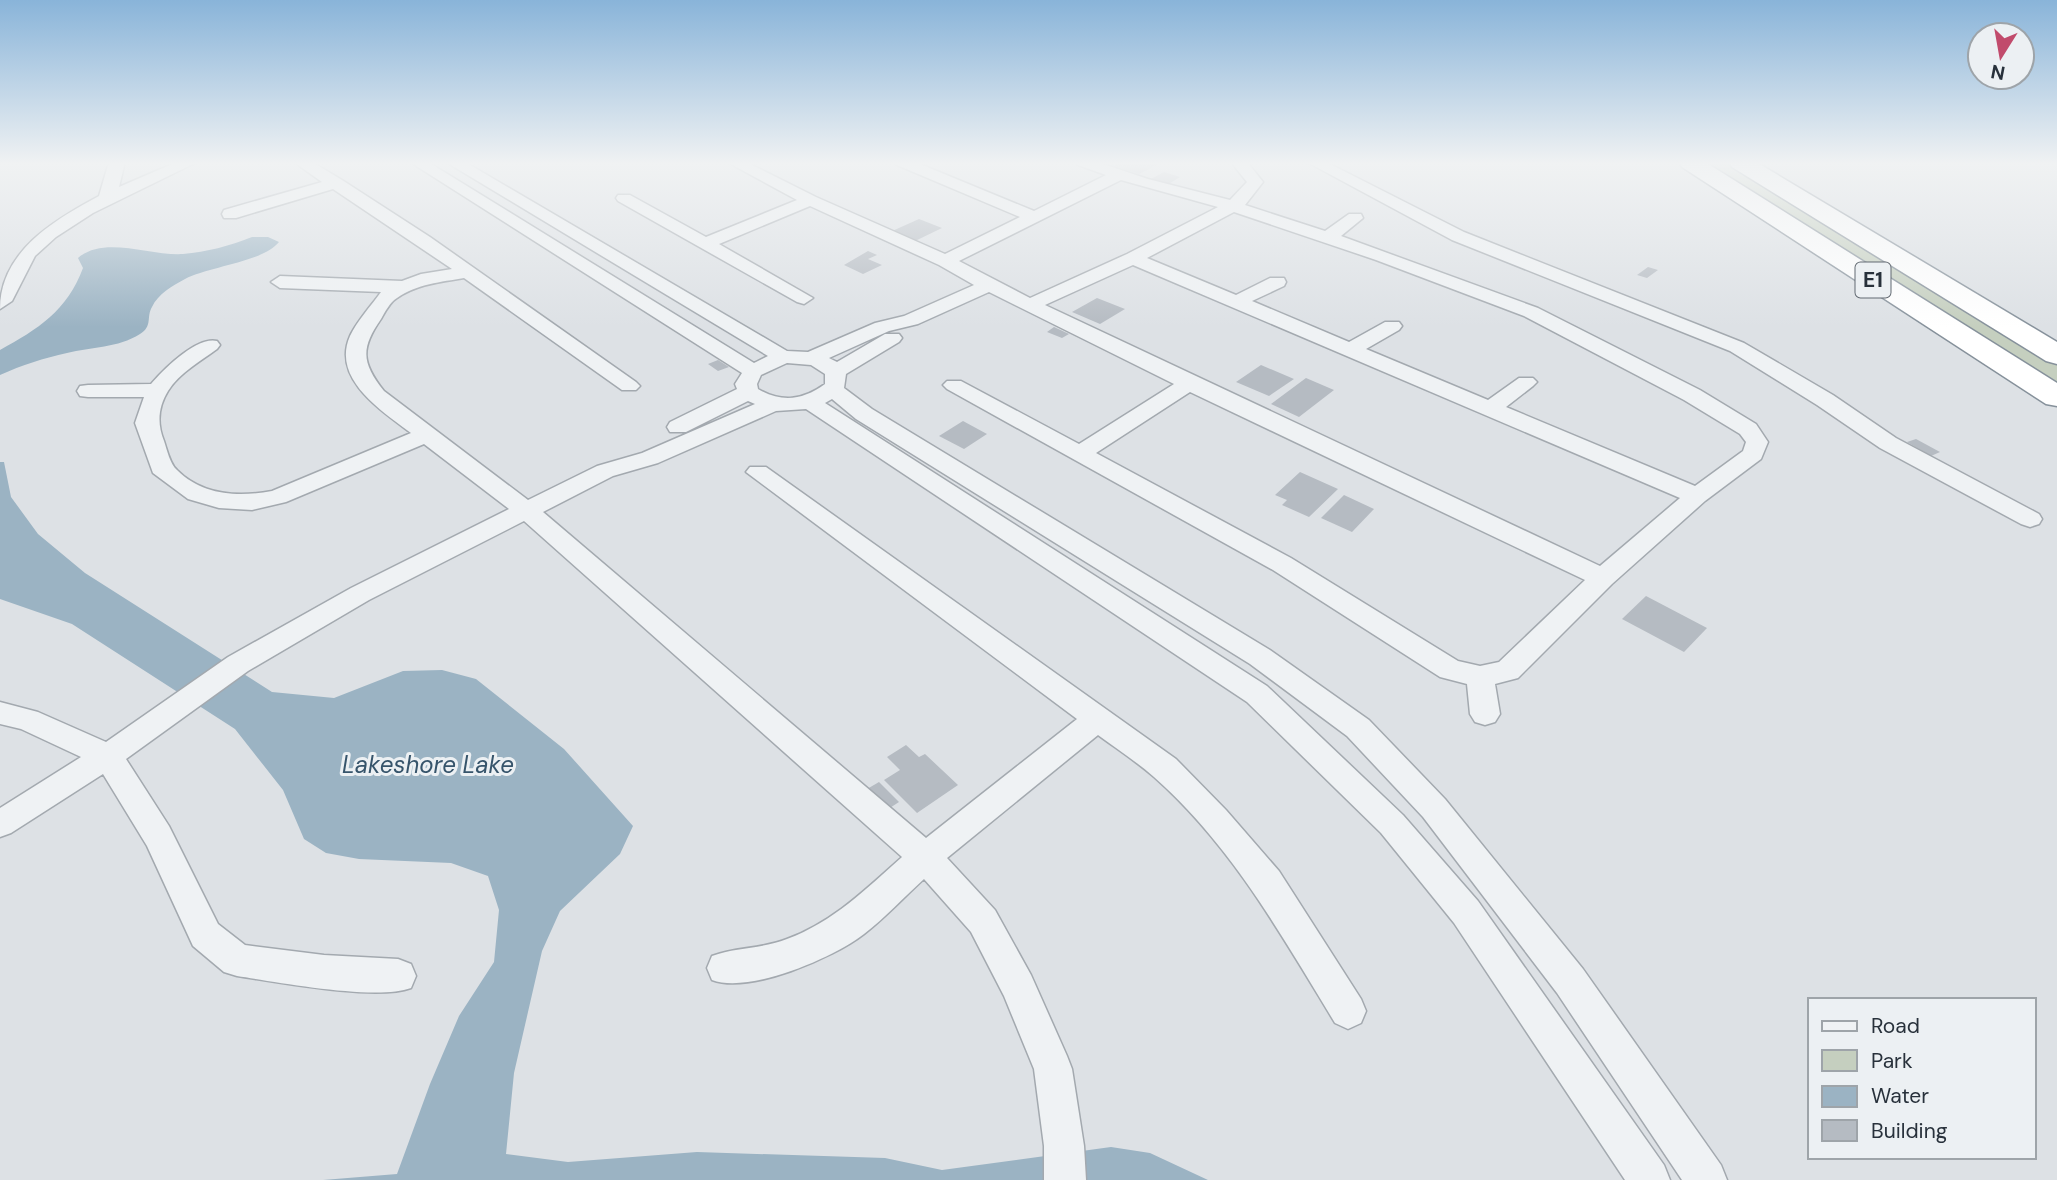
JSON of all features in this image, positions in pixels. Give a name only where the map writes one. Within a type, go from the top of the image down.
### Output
[{"type":"highway","name":"E1","points":[[1776,217],[2057,397]]},
{"type":"highway","name":"E1","points":[[1830,217],[2057,355]]},
{"type":"street","points":[[0,303],[11,289],[18,269],[30,251],[59,226],[75,217]]},
{"type":"street","points":[[387,217],[629,386]]},
{"type":"street","points":[[501,217],[751,382],[773,404]]},
{"type":"street","points":[[547,217],[783,357],[811,358],[825,363],[826,388]]},
{"type":"street","points":[[657,217],[804,298]]},
{"type":"street","points":[[704,244],[769,217]]},
{"type":"street","points":[[848,217],[945,261],[1189,383],[1603,578]]},
{"type":"street","points":[[945,261],[1030,217]]},
{"type":"street","points":[[1030,305],[1211,217]]},
{"type":"street","points":[[954,385],[1282,564],[1450,670],[1480,677],[1508,671],[1603,578],[1697,496],[1754,454],[1757,442],[1748,429],[1692,395],[1531,312],[1382,256],[1264,217]]},
{"type":"street","points":[[1421,217],[1458,236],[1737,347],[1906,454],[2030,519]]},
{"type":"street","points":[[1326,239],[1355,218]]},
{"type":"street","points":[[1133,257],[1697,496]]},
{"type":"street","points":[[468,272],[421,280],[388,295],[360,335],[354,355],[361,376],[376,396],[527,512],[925,857],[983,921],[1017,987],[1053,1069],[1064,1163]]},
{"type":"street","points":[[281,282],[404,287]]},
{"type":"street","points":[[1238,301],[1277,282]]},
{"type":"street","points":[[811,358],[882,327],[911,320],[989,285]]},
{"type":"street","points":[[605,471],[650,458],[773,404],[796,406],[826,388],[886,343],[911,320]]},
{"type":"street","points":[[1352,348],[1392,326]]},
{"type":"street","points":[[210,345],[172,373],[157,390],[146,423],[165,473],[196,494],[219,501],[252,502],[278,497],[426,435]]},
{"type":"street","points":[[0,824],[108,756],[238,664],[360,594],[605,471],[638,446],[751,382],[783,357]]},
{"type":"street","points":[[1491,408],[1525,382]]},
{"type":"street","points":[[1081,453],[1189,383]]},
{"type":"street","points":[[826,388],[1260,657],[1358,728],[1434,808],[1570,981],[1697,1166]]},
{"type":"street","points":[[826,388],[1257,694],[1392,824],[1466,912],[1649,1180]]},
{"type":"street","points":[[88,391],[157,390]]},
{"type":"street","points":[[758,472],[1165,768],[1224,829],[1267,881],[1348,1011]]},
{"type":"street","points":[[1480,677],[1485,714]]},
{"type":"street","points":[[0,713],[27,720],[108,756],[158,836],[191,900],[205,935],[237,960],[324,972],[398,976]]},
{"type":"street","points":[[725,968],[752,966],[795,953],[851,924],[925,857],[1098,719]]},
{"type":"green space","points":[[1787,217],[1821,217],[2057,362],[2057,387]]},
{"type":"water","points":[[252,237],[268,237],[279,242],[261,254],[196,274],[170,288],[155,302],[150,311],[147,328],[132,339],[41,360],[0,375],[0,350],[39,326],[60,307],[69,296],[83,268],[78,258],[89,251],[114,247],[183,254],[218,248]]},
{"type":"water","name":"Lakeshore Lake","points":[[0,462],[4,462],[11,497],[38,534],[85,573],[272,692],[334,698],[403,671],[442,670],[476,679],[564,749],[633,826],[620,854],[560,911],[542,951],[514,1073],[506,1154],[568,1162],[697,1152],[885,1158],[942,1170],[1111,1147],[1150,1153],[1208,1180],[323,1180],[397,1174],[430,1084],[459,1016],[494,962],[499,910],[488,876],[451,863],[359,859],[326,853],[304,839],[283,790],[235,729],[72,624],[0,599]]},
{"type":"building","points":[[919,219],[942,228],[913,242],[890,232]]},
{"type":"building","points":[[868,251],[877,255],[868,259],[882,265],[863,274],[844,265]]},
{"type":"building","points":[[1648,267],[1658,270],[1647,278],[1637,275]]},
{"type":"building","points":[[1097,298],[1125,309],[1100,324],[1072,312]]},
{"type":"building","points":[[1054,327],[1069,334],[1062,338],[1047,332]]},
{"type":"building","points":[[718,360],[729,367],[718,371],[708,364]]},
{"type":"building","points":[[1261,365],[1294,379],[1269,396],[1236,382]]},
{"type":"building","points":[[1306,378],[1334,390],[1299,417],[1271,404]]},
{"type":"building","points":[[963,421],[987,434],[964,449],[939,436]]},
{"type":"building","points":[[1916,439],[1940,452],[1931,456],[1907,442]]},
{"type":"building","points":[[1300,472],[1338,489],[1309,517],[1282,505],[1287,500],[1275,495]]},
{"type":"building","points":[[1344,495],[1374,509],[1352,532],[1321,518]]},
{"type":"building","points":[[1646,596],[1707,628],[1684,652],[1622,619]]},
{"type":"building","points":[[906,745],[919,757],[925,754],[958,785],[917,813],[884,780],[900,770],[887,757]]},
{"type":"building","points":[[879,782],[899,802],[882,813],[862,792]]}]
